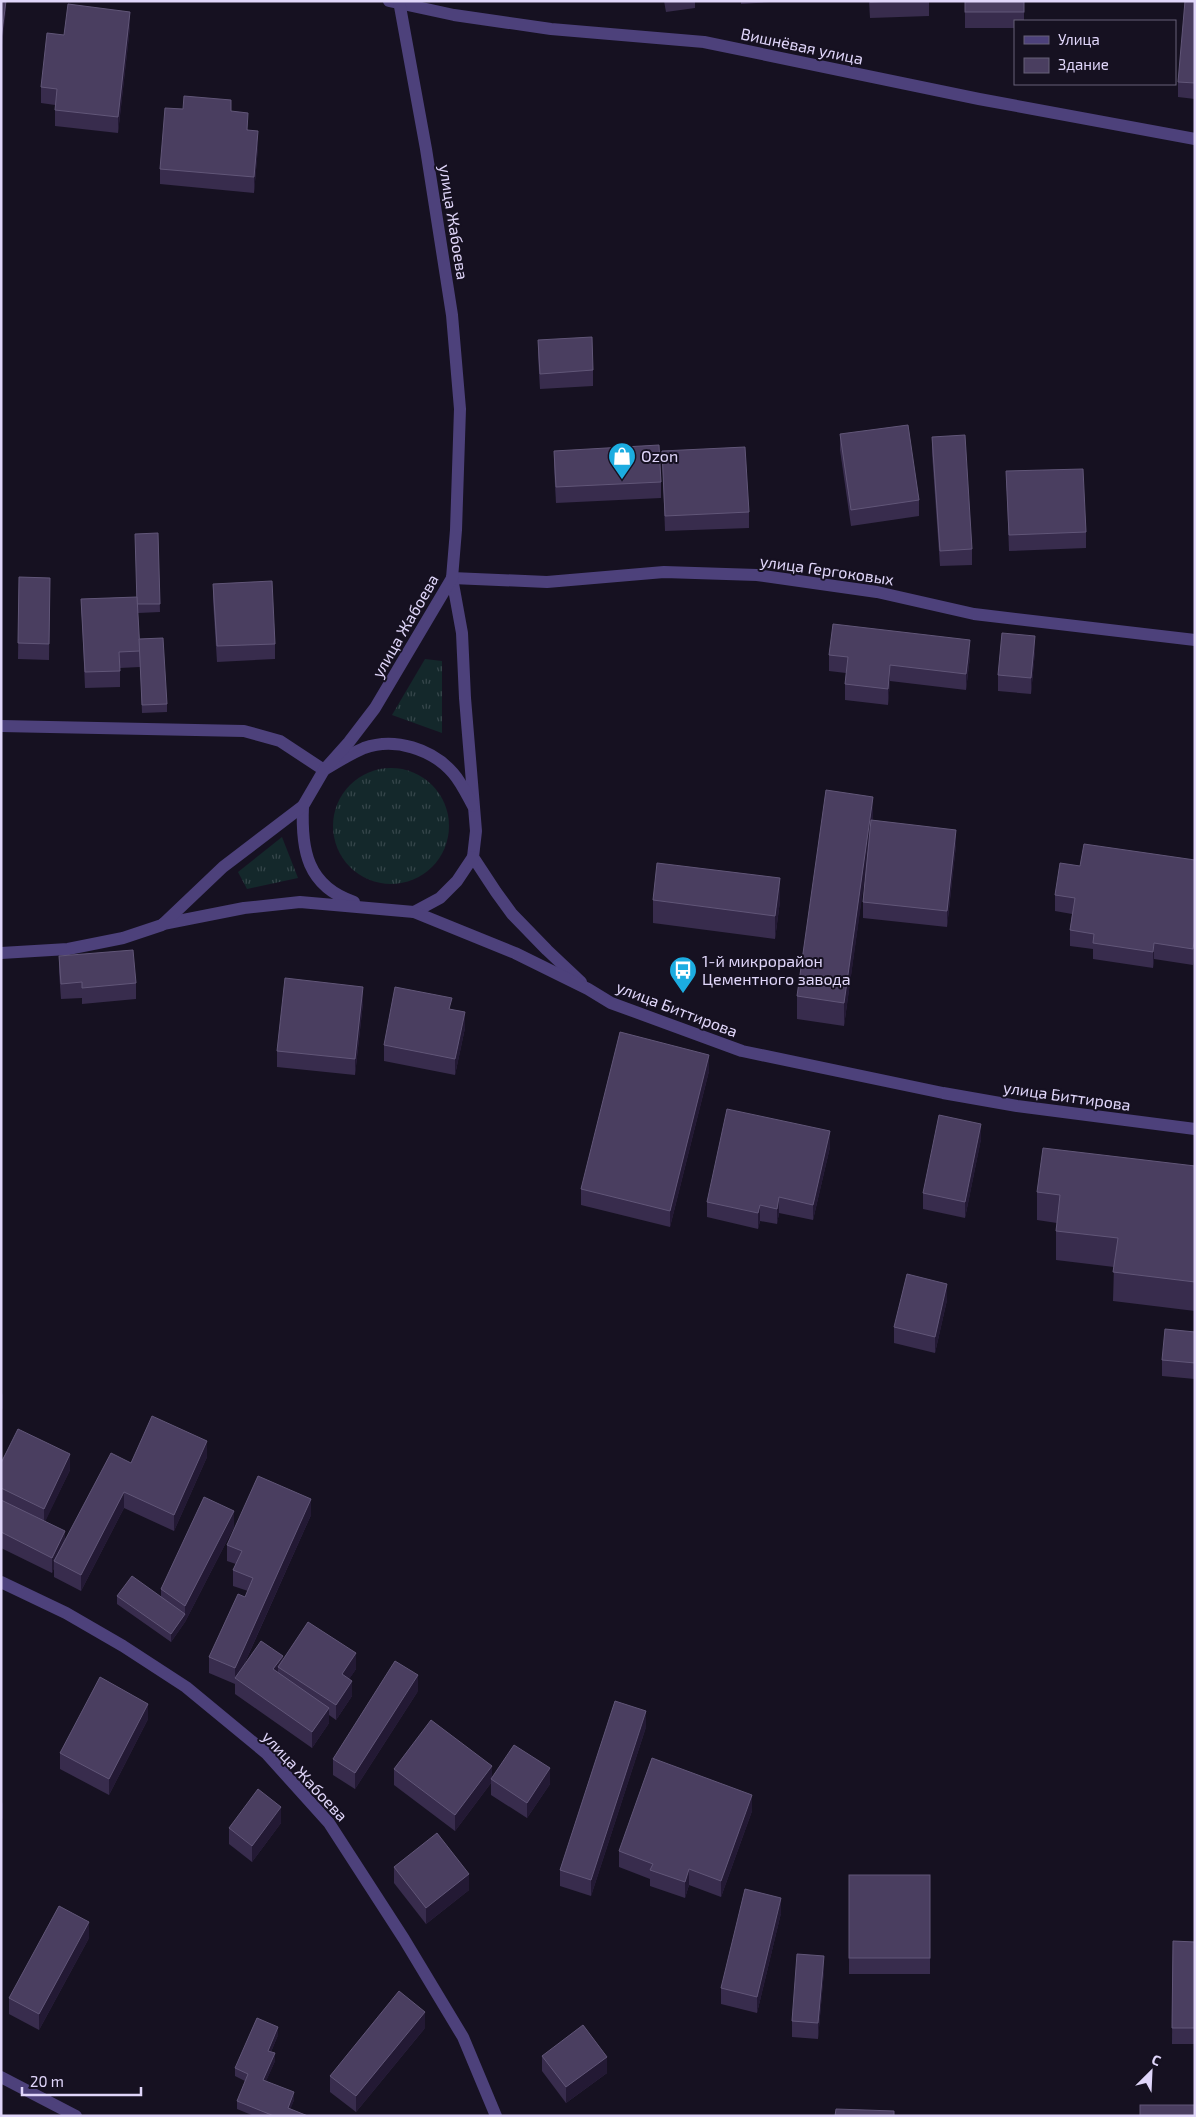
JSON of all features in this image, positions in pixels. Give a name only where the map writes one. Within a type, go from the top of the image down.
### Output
[{"type":"street","name":"Вишнёвая улица","points":[[396,2],[454,15],[551,29],[704,42],[979,100],[1195,139]]},
{"type":"street","name":"улица Жабоева","points":[[1,952],[68,949],[124,938],[162,925],[223,867],[303,806],[324,770],[349,742],[375,708],[452,578],[456,530],[460,409],[452,315],[440,230],[396,2]]},
{"type":"street","name":"улица Гергоковых","points":[[452,578],[547,582],[664,572],[757,575],[877,592],[974,614],[1195,640]]},
{"type":"street","points":[[414,912],[440,898],[457,882],[473,857],[476,831],[462,633],[452,578]]},
{"type":"street","points":[[1,726],[244,731],[280,741],[324,770],[345,756],[367,747],[390,744],[414,747],[435,758],[453,773],[473,806]]},
{"type":"street","points":[[303,806],[301,833],[306,856],[316,875],[329,890],[347,900],[372,909]]},
{"type":"street","points":[[473,857],[512,914],[546,950],[588,989]]},
{"type":"street","name":"улица Биттирова","points":[[162,925],[244,908],[300,902],[414,912],[515,953],[588,989],[611,1003],[742,1051],[999,1103],[1195,1129]]},
{"type":"street","name":"улица Жабоева","points":[[1,1582],[66,1613],[123,1646],[186,1688],[266,1753],[329,1823],[404,1939],[463,2037],[496,2116]]},
{"type":"street","points":[[1,2078],[76,2116]]},
{"type":"green space","points":[[425,659],[442,661],[442,733],[392,715]]},
{"type":"green space","points":[[391,768],[413,772],[432,785],[445,804],[449,826],[445,848],[432,867],[413,880],[391,884],[369,880],[350,867],[337,848],[333,826],[337,804],[350,785],[369,772]]},
{"type":"green space","points":[[282,837],[298,878],[247,889],[238,872]]},
{"type":"building","points":[[1,1],[6,1],[1,40]]},
{"type":"building","points":[[965,1],[1024,1],[1024,12],[965,12]]},
{"type":"building","points":[[1185,1],[1195,1],[1195,83],[1178,82]]},
{"type":"building","points":[[68,4],[130,12],[118,117],[55,110],[57,89],[41,87],[47,33],[64,35]]},
{"type":"building","points":[[184,96],[231,100],[231,111],[248,113],[247,130],[258,131],[254,177],[160,169],[165,108],[183,109]]},
{"type":"building","points":[[592,337],[593,370],[540,374],[538,340]]},
{"type":"building","points":[[908,425],[919,500],[851,510],[840,434]]},
{"type":"building","points":[[965,435],[972,549],[940,551],[932,437]]},
{"type":"building","points":[[659,445],[661,482],[556,487],[554,451]]},
{"type":"building","points":[[745,447],[749,512],[665,516],[662,451]]},
{"type":"building","points":[[1083,469],[1086,532],[1009,535],[1006,471]]},
{"type":"building","points":[[158,533],[160,604],[137,604],[135,534]]},
{"type":"building","points":[[19,577],[50,578],[49,644],[18,643]]},
{"type":"building","points":[[272,581],[275,644],[217,646],[213,584]]},
{"type":"building","points":[[137,597],[140,651],[119,652],[120,671],[85,672],[81,599]]},
{"type":"building","points":[[833,624],[970,640],[966,674],[890,665],[888,689],[845,684],[848,657],[829,655]]},
{"type":"building","points":[[1002,633],[1035,636],[1031,678],[998,675]]},
{"type":"building","points":[[163,638],[167,704],[142,705],[139,639]]},
{"type":"building","points":[[826,790],[873,797],[844,1003],[797,996]]},
{"type":"building","points":[[871,820],[956,830],[947,911],[863,902]]},
{"type":"building","points":[[1084,844],[1195,860],[1195,936],[1193,949],[1154,943],[1153,952],[1093,943],[1094,934],[1070,930],[1075,898],[1055,895],[1060,863],[1080,866]]},
{"type":"building","points":[[657,863],[780,878],[775,916],[653,900]]},
{"type":"building","points":[[133,950],[136,983],[82,988],[82,982],[61,984],[59,956]]},
{"type":"building","points":[[285,978],[363,987],[355,1059],[277,1051]]},
{"type":"building","points":[[395,987],[452,998],[449,1009],[465,1012],[455,1059],[384,1045]]},
{"type":"building","points":[[620,1032],[709,1055],[670,1211],[581,1189]]},
{"type":"building","points":[[727,1109],[830,1131],[813,1205],[779,1197],[777,1209],[760,1205],[758,1213],[707,1202]]},
{"type":"building","points":[[939,1115],[981,1124],[965,1202],[923,1193]]},
{"type":"building","points":[[1043,1148],[1195,1166],[1195,1282],[1113,1272],[1118,1238],[1056,1231],[1060,1195],[1037,1192]]},
{"type":"building","points":[[907,1274],[947,1284],[935,1337],[894,1327]]},
{"type":"building","points":[[1165,1329],[1195,1332],[1195,1363],[1162,1360]]},
{"type":"building","points":[[152,1416],[207,1441],[174,1515],[124,1492],[81,1575],[54,1561],[111,1453],[131,1463]]},
{"type":"building","points":[[18,1429],[70,1454],[44,1509],[1,1488],[1,1463]]},
{"type":"building","points":[[258,1476],[311,1499],[235,1668],[209,1657],[238,1594],[245,1597],[253,1578],[233,1570],[242,1551],[227,1545]]},
{"type":"building","points":[[204,1497],[234,1511],[185,1606],[161,1589]]},
{"type":"building","points":[[1,1500],[65,1531],[52,1558],[1,1532]]},
{"type":"building","points":[[132,1576],[185,1614],[171,1634],[117,1596]]},
{"type":"building","points":[[308,1622],[356,1653],[342,1674],[352,1681],[336,1705],[278,1667]]},
{"type":"building","points":[[261,1641],[283,1656],[273,1669],[329,1708],[312,1732],[235,1678]]},
{"type":"building","points":[[395,1661],[418,1675],[355,1773],[333,1759]]},
{"type":"building","points":[[100,1677],[148,1704],[109,1779],[60,1753]]},
{"type":"building","points":[[615,1701],[646,1711],[591,1880],[560,1870]]},
{"type":"building","points":[[431,1720],[492,1766],[455,1815],[394,1769]]},
{"type":"building","points":[[514,1745],[550,1768],[527,1803],[491,1779]]},
{"type":"building","points":[[652,1758],[752,1795],[721,1881],[689,1869],[685,1882],[650,1870],[653,1864],[619,1851]]},
{"type":"building","points":[[258,1789],[281,1807],[252,1846],[229,1828]]},
{"type":"building","points":[[437,1833],[469,1874],[426,1908],[394,1867]]},
{"type":"building","points":[[849,1875],[930,1875],[930,1958],[849,1958]]},
{"type":"building","points":[[745,1889],[781,1898],[757,1997],[721,1988]]},
{"type":"building","points":[[59,1906],[89,1922],[39,2014],[9,1998]]},
{"type":"building","points":[[1173,1941],[1195,1942],[1195,2028],[1172,2028]]},
{"type":"building","points":[[797,1954],[824,1956],[818,2023],[792,2021]]},
{"type":"building","points":[[399,1991],[425,2012],[356,2096],[330,2076]]},
{"type":"building","points":[[257,2018],[278,2027],[268,2051],[275,2053],[263,2080],[294,2092],[288,2108],[308,2116],[274,2116],[237,2101],[248,2074],[235,2068]]},
{"type":"building","points":[[583,2025],[607,2057],[566,2087],[542,2056]]},
{"type":"building","points":[[1140,2105],[1195,2105],[1195,2116],[1140,2116]]},
{"type":"building","points":[[836,2109],[894,2111],[894,2116],[835,2116]]},
{"type":"place","name":"Ozon","points":[[622,480]]},
{"type":"place","name":"1-й микрорайон Цементного завода","points":[[683,994]]}]
